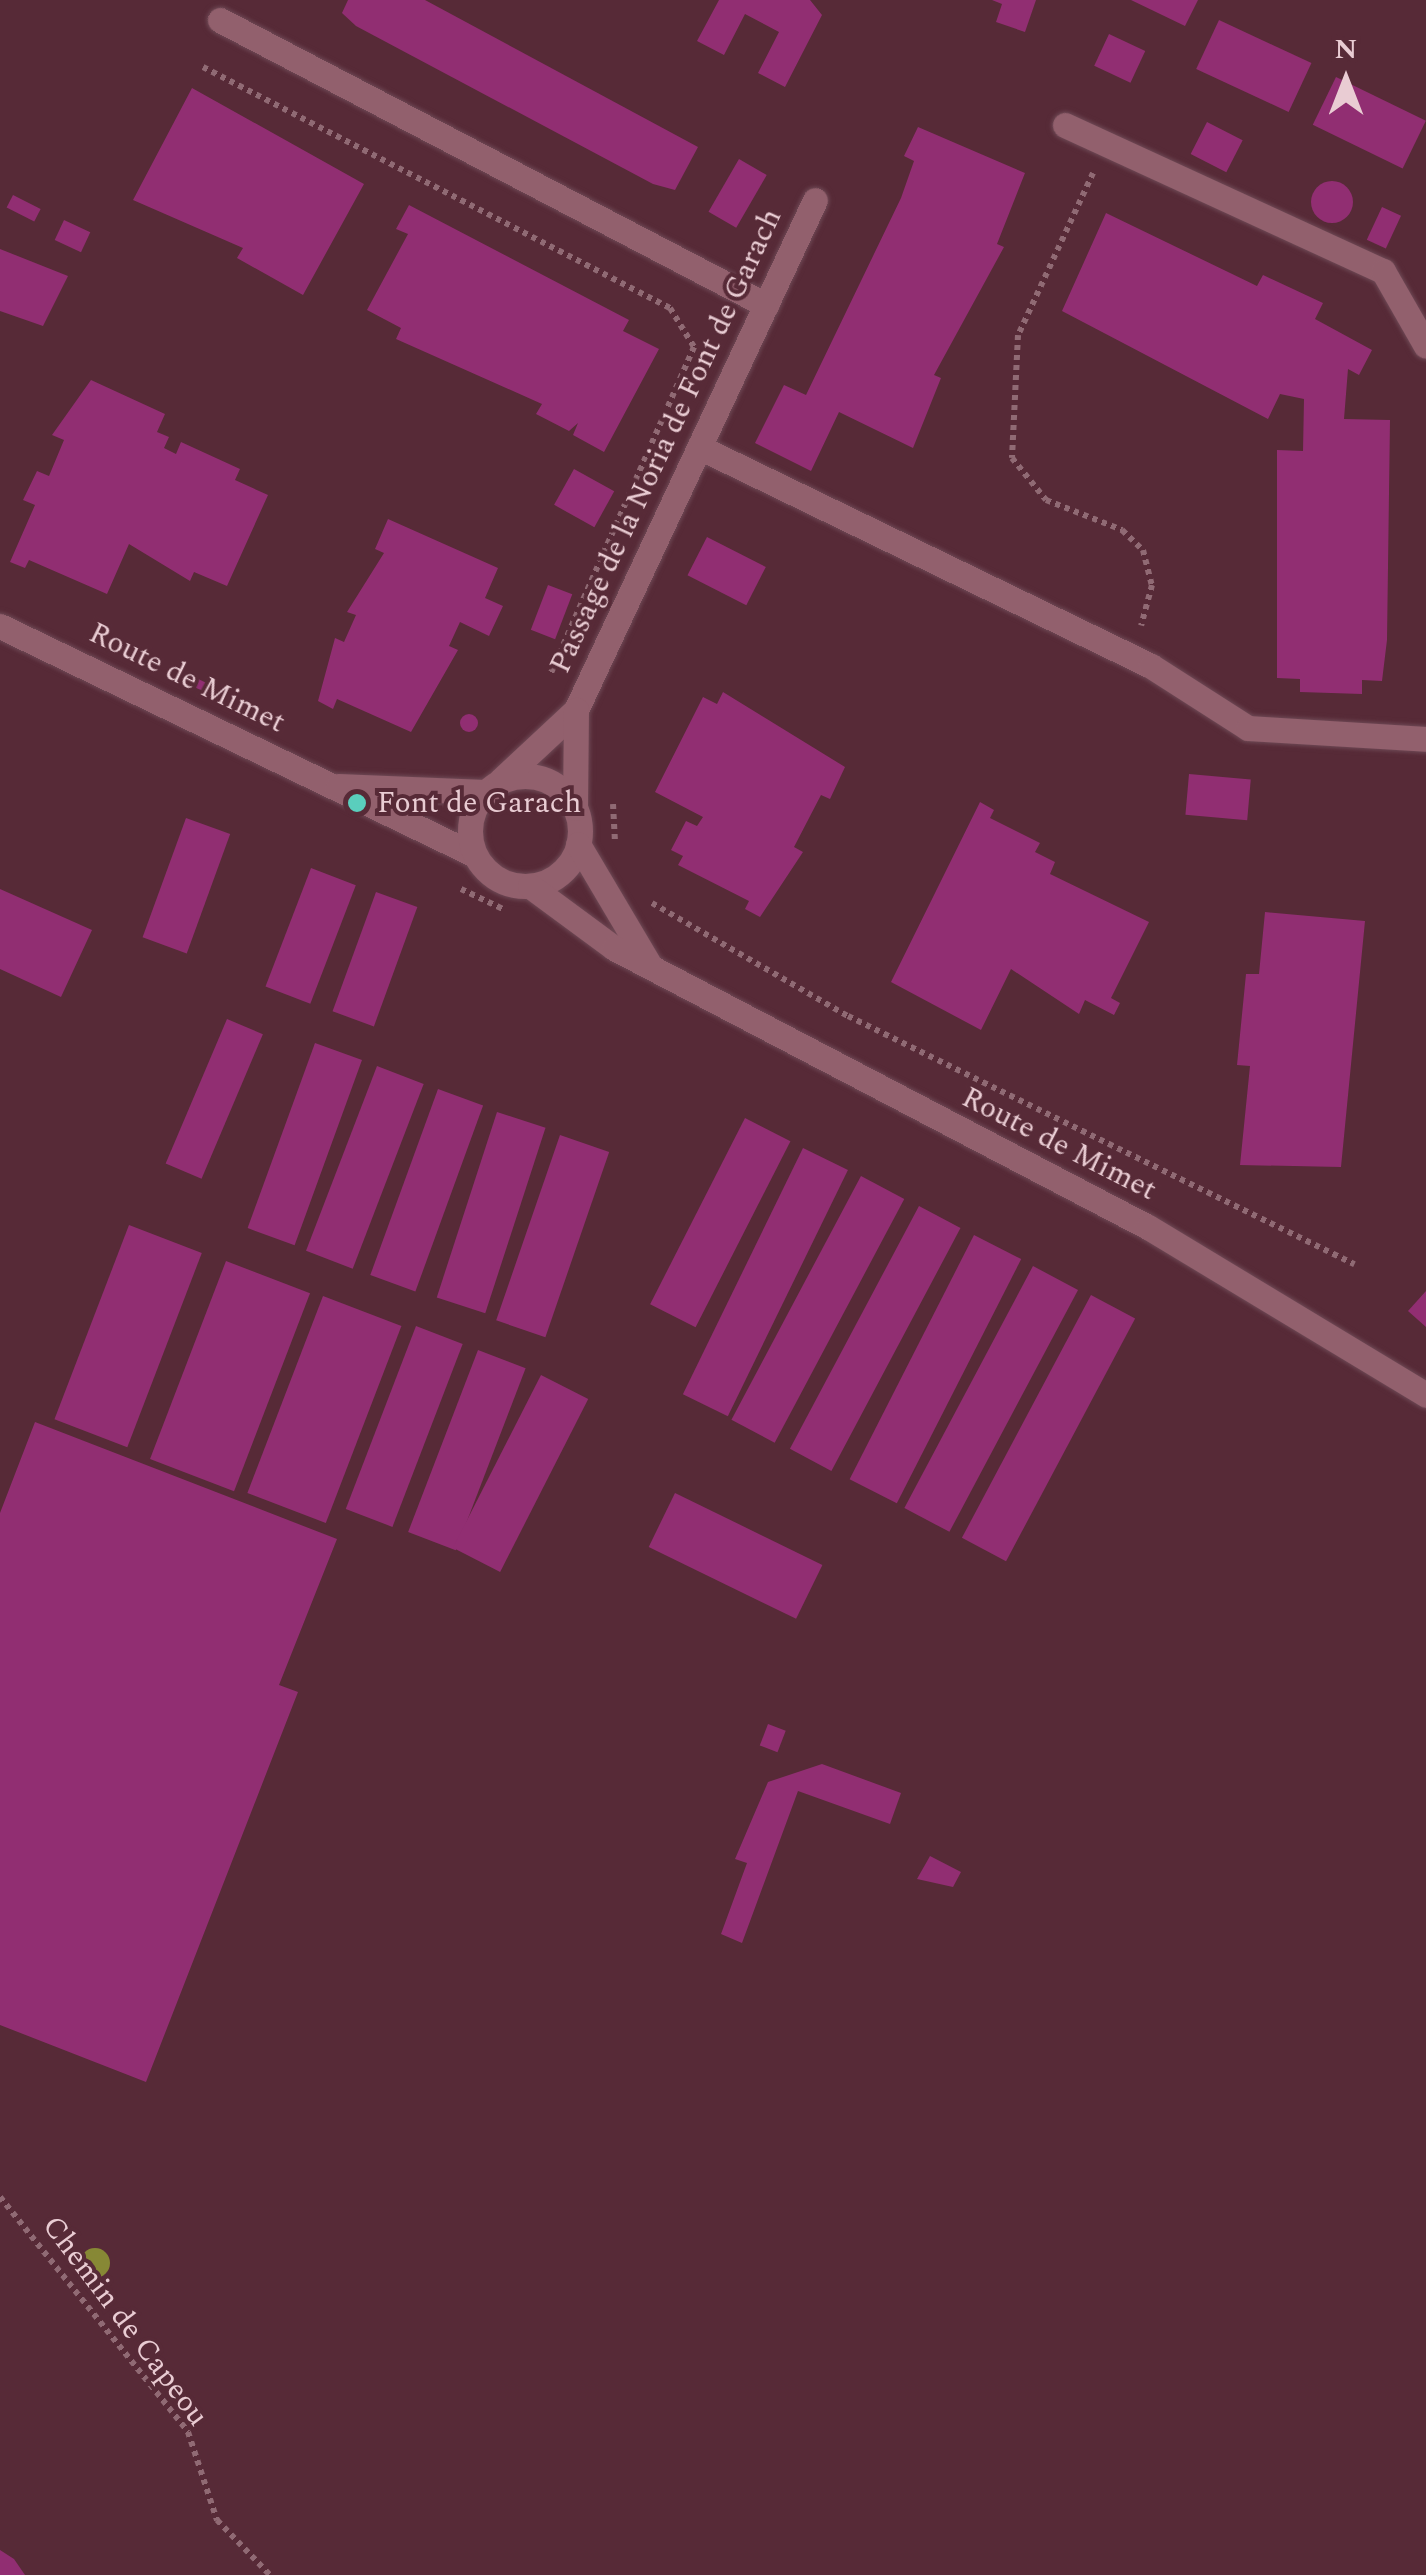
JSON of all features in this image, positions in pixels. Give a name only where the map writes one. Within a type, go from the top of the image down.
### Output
[{"type":"street","points":[[220,20],[766,305]]},
{"type":"street","points":[[1066,124],[1384,271],[1426,346]]},
{"type":"street","name":"Passage de la Noria de Font de Garach","points":[[492,787],[576,710],[815,200]]},
{"type":"street","points":[[700,447],[1127,654],[1270,734],[1426,739]]},
{"type":"street","name":"Route de Mimet","points":[[4,628],[475,855]]},
{"type":"street","name":"Passage de la Noria de Font de Garach","points":[[575,808],[576,710]]},
{"type":"street","points":[[578,844],[560,873],[530,886],[498,879],[475,855],[470,824],[492,787],[550,781],[575,808],[578,844],[652,968]]},
{"type":"street","name":"Route de Mimet","points":[[333,785],[492,787]]},
{"type":"street","name":"Route de Mimet","points":[[530,886],[652,968],[1235,1274],[1426,1395]]},
{"type":"path","points":[[204,67],[670,308],[694,347],[547,681]]},
{"type":"path","points":[[1106,144],[1018,335],[1012,458],[1046,500],[1122,530],[1143,550],[1150,600],[1127,654]]},
{"type":"path","points":[[634,901],[664,908],[848,1016],[1354,1264]]},
{"type":"path","name":"Chemin de Capeou","points":[[0,2197],[188,2432],[217,2520],[270,2575]]},
{"type":"building","points":[[348,0],[425,0],[698,147],[675,190],[653,184],[356,26],[342,13]]},
{"type":"building","points":[[719,0],[810,0],[822,15],[785,87],[758,73],[779,32],[745,14],[724,55],[697,41]]},
{"type":"building","points":[[992,0],[1036,0],[1025,32],[996,22],[1002,4]]},
{"type":"building","points":[[1131,0],[1198,0],[1185,26]]},
{"type":"building","points":[[1219,20],[1311,63],[1289,112],[1196,69]]},
{"type":"building","points":[[1109,34],[1145,51],[1130,83],[1094,66]]},
{"type":"building","points":[[1336,77],[1426,121],[1403,168],[1313,125]]},
{"type":"building","points":[[192,88],[364,184],[303,295],[237,258],[243,248],[133,200]]},
{"type":"building","points":[[1207,122],[1243,140],[1226,172],[1191,154]]},
{"type":"building","points":[[918,127],[1025,173],[997,244],[1004,247],[934,375],[941,378],[913,448],[839,412],[811,471],[755,443],[784,385],[806,395],[901,198],[914,161],[904,156]]},
{"type":"building","points":[[739,159],[767,175],[736,228],[708,212]]},
{"type":"building","points":[[1332,181],[1347,187],[1353,202],[1347,217],[1332,223],[1317,217],[1311,202],[1317,187]]},
{"type":"building","points":[[13,195],[41,209],[34,222],[7,207]]},
{"type":"building","points":[[409,205],[629,320],[623,331],[659,349],[604,452],[573,435],[578,423],[569,431],[536,414],[542,404],[396,339],[401,328],[367,310],[408,234],[396,229]]},
{"type":"building","points":[[1382,207],[1401,216],[1386,249],[1367,240]]},
{"type":"building","points":[[1106,213],[1257,286],[1263,275],[1323,303],[1315,319],[1372,350],[1359,375],[1348,369],[1344,419],[1390,420],[1387,640],[1382,681],[1362,680],[1362,694],[1300,692],[1300,679],[1277,678],[1277,450],[1303,451],[1304,399],[1280,394],[1268,419],[1062,311]]},
{"type":"building","points":[[64,220],[90,232],[81,252],[55,240]]},
{"type":"building","points":[[0,249],[68,276],[43,326],[0,311]]},
{"type":"building","points":[[91,380],[165,414],[157,432],[169,437],[164,448],[176,454],[181,442],[240,469],[235,480],[268,495],[227,586],[194,572],[190,581],[129,544],[107,594],[29,560],[25,568],[10,562],[35,505],[23,500],[37,471],[49,476],[64,440],[52,435]]},
{"type":"building","points":[[574,469],[614,491],[594,527],[554,505]]},
{"type":"building","points":[[388,519],[498,568],[485,598],[503,606],[489,636],[460,622],[449,646],[458,650],[411,732],[337,699],[333,709],[318,701],[335,638],[344,642],[356,615],[347,612],[384,553],[375,549]]},
{"type":"building","points":[[707,537],[766,567],[746,605],[687,575]]},
{"type":"building","points":[[548,585],[572,594],[555,639],[531,630]]},
{"type":"building","points":[[184,672],[206,683],[203,691],[180,680]]},
{"type":"building","points":[[723,692],[845,767],[830,799],[821,795],[794,847],[803,852],[760,917],[745,909],[749,901],[678,865],[683,856],[671,850],[686,821],[697,826],[703,817],[655,792],[703,697],[717,704]]},
{"type":"building","points":[[469,714],[476,716],[476,730],[469,732],[462,730],[460,723],[462,716]]},
{"type":"building","points":[[1189,774],[1251,779],[1247,820],[1185,815]]},
{"type":"building","points":[[980,802],[994,810],[990,818],[1040,843],[1035,852],[1055,862],[1050,874],[1149,922],[1111,998],[1120,1003],[1114,1015],[1085,1000],[1079,1014],[1011,969],[981,1030],[891,982]]},
{"type":"building","points":[[186,818],[230,834],[187,953],[143,937]]},
{"type":"building","points":[[311,868],[356,885],[310,1004],[265,987]]},
{"type":"building","points":[[0,889],[92,930],[61,997],[0,969]]},
{"type":"building","points":[[376,892],[417,907],[374,1026],[333,1011]]},
{"type":"building","points":[[1265,912],[1365,921],[1341,1167],[1240,1165],[1250,1066],[1237,1065],[1246,974],[1259,974]]},
{"type":"building","points":[[227,1019],[263,1034],[202,1179],[166,1164]]},
{"type":"building","points":[[315,1043],[362,1060],[295,1245],[248,1228]]},
{"type":"building","points":[[377,1066],[424,1084],[353,1269],[306,1251]]},
{"type":"building","points":[[438,1089],[483,1105],[415,1291],[370,1275]]},
{"type":"building","points":[[497,1112],[546,1128],[485,1313],[437,1297]]},
{"type":"building","points":[[745,1118],[790,1141],[696,1327],[650,1304]]},
{"type":"building","points":[[560,1135],[609,1152],[545,1337],[496,1320]]},
{"type":"building","points":[[803,1148],[848,1170],[728,1416],[683,1394]]},
{"type":"building","points":[[861,1176],[904,1199],[775,1443],[731,1420]]},
{"type":"building","points":[[919,1206],[960,1228],[831,1471],[790,1449]]},
{"type":"building","points":[[129,1225],[202,1253],[127,1447],[54,1419]]},
{"type":"building","points":[[974,1235],[1021,1259],[897,1503],[850,1479]]},
{"type":"building","points":[[226,1261],[310,1293],[234,1491],[150,1459]]},
{"type":"building","points":[[1033,1266],[1078,1290],[949,1532],[904,1508]]},
{"type":"building","points":[[1426,1291],[1426,1327],[1408,1311]]},
{"type":"building","points":[[1091,1295],[1135,1318],[1006,1561],[962,1538]]},
{"type":"building","points":[[323,1296],[401,1326],[326,1523],[247,1493]]},
{"type":"building","points":[[416,1326],[463,1344],[392,1527],[346,1509]]},
{"type":"building","points":[[478,1350],[526,1368],[456,1550],[408,1532]]},
{"type":"building","points":[[541,1375],[588,1399],[500,1572],[453,1548]]},
{"type":"building","points":[[35,1422],[337,1539],[279,1685],[298,1692],[146,2082],[0,2025],[0,1513]]},
{"type":"building","points":[[675,1493],[822,1565],[796,1619],[649,1547]]},
{"type":"building","points":[[768,1724],[786,1731],[777,1752],[760,1745]]},
{"type":"building","points":[[822,1764],[901,1793],[890,1824],[798,1791],[742,1943],[721,1934],[747,1863],[735,1859],[768,1782]]},
{"type":"building","points":[[930,1856],[961,1872],[953,1887],[917,1879]]},
{"type":"building","points":[[0,2550],[14,2559],[25,2575],[0,2575]]},
{"type":"place","name":"Font de Garach","points":[[357,803]]}]
